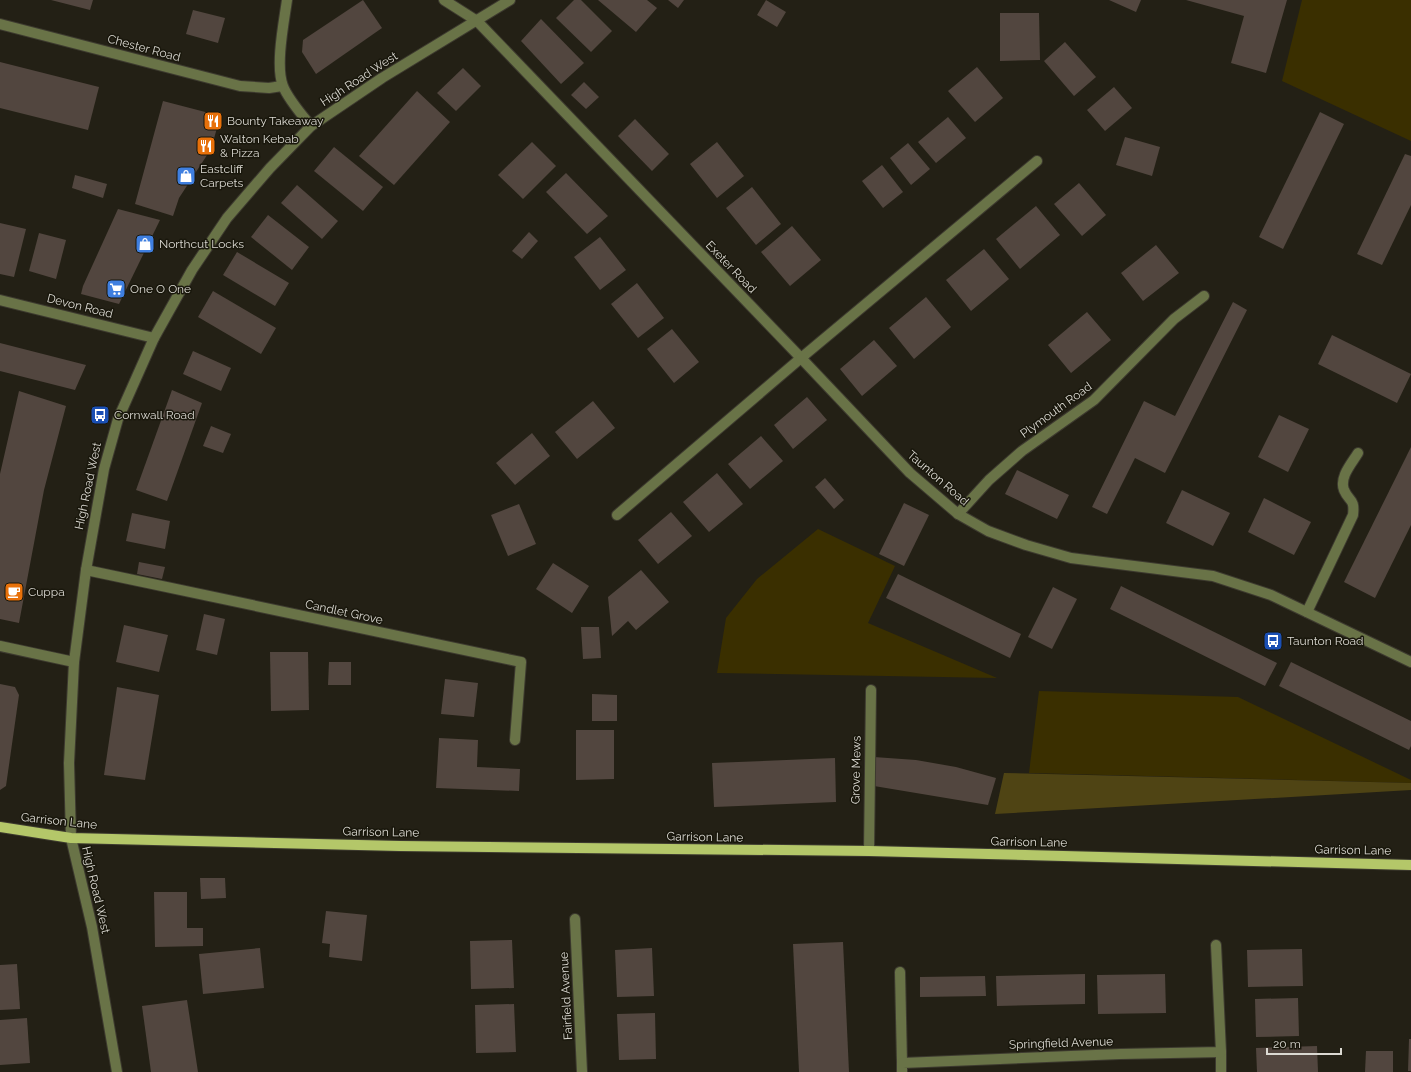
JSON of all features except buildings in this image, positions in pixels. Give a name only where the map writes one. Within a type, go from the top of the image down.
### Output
[{"type":"main road","name":"Garrison Lane","points":[[0,827],[71,838],[400,846],[869,851],[1411,865]]},
{"type":"street","points":[[287,0],[280,48],[282,86],[297,109],[311,126]]},
{"type":"street","name":"Exeter Road","points":[[444,0],[477,21],[801,358]]},
{"type":"street","name":"High Road West","points":[[117,1072],[92,927],[71,838],[69,763],[74,662],[97,501],[110,443],[133,383],[154,338],[212,239],[270,168],[311,126],[382,78],[510,0]]},
{"type":"street","name":"Chester Road","points":[[0,24],[240,86],[270,88],[282,86]]},
{"type":"street","points":[[617,515],[1037,160]]},
{"type":"street","name":"Plymouth Road","points":[[958,514],[989,480],[1022,451],[1094,400],[1174,320],[1204,296]]},
{"type":"street","name":"Devon Road","points":[[0,300],[154,338]]},
{"type":"street","name":"Taunton Road","points":[[801,358],[910,473],[958,514],[988,531],[1026,545],[1071,558],[1213,576],[1270,595],[1411,662]]},
{"type":"street","points":[[1307,612],[1353,515],[1354,506],[1343,485],[1346,472],[1358,453]]},
{"type":"street","name":"Candlet Grove","points":[[86,570],[521,662],[515,740]]},
{"type":"street","points":[[0,646],[74,662]]},
{"type":"street","name":"Grove Mews","points":[[869,851],[871,690]]},
{"type":"street","name":"Fairfield Avenue","points":[[575,919],[582,1072]]},
{"type":"street","points":[[1216,945],[1221,1072]]},
{"type":"street","name":"Springfield Avenue","points":[[900,972],[902,1068],[1120,1054],[1221,1052]]},
{"type":"shaded area","points":[[1302,0],[1411,0],[1411,141],[1282,81]]},
{"type":"shaded area","points":[[818,529],[895,566],[868,623],[997,678],[717,673],[726,618],[757,579]]},
{"type":"shaded area","points":[[1039,691],[1238,697],[1411,780],[1411,783],[1029,773]]},
{"type":"shaded area","points":[[1004,773],[1411,783],[1411,790],[995,814]]},
{"type":"place","name":"Bounty Takeaway","points":[[213,121]]},
{"type":"place","name":"Walton Kebab & Pizza","points":[[206,146]]},
{"type":"place","name":"Eastcliff Carpets","points":[[186,176]]},
{"type":"place","name":"Northcut Locks","points":[[145,244]]},
{"type":"place","name":"One O One","points":[[116,289]]},
{"type":"place","name":"Cornwall Road","points":[[100,415]]},
{"type":"place","name":"Cuppa","points":[[14,592]]},
{"type":"place","name":"Taunton Road","points":[[1273,641]]}]
